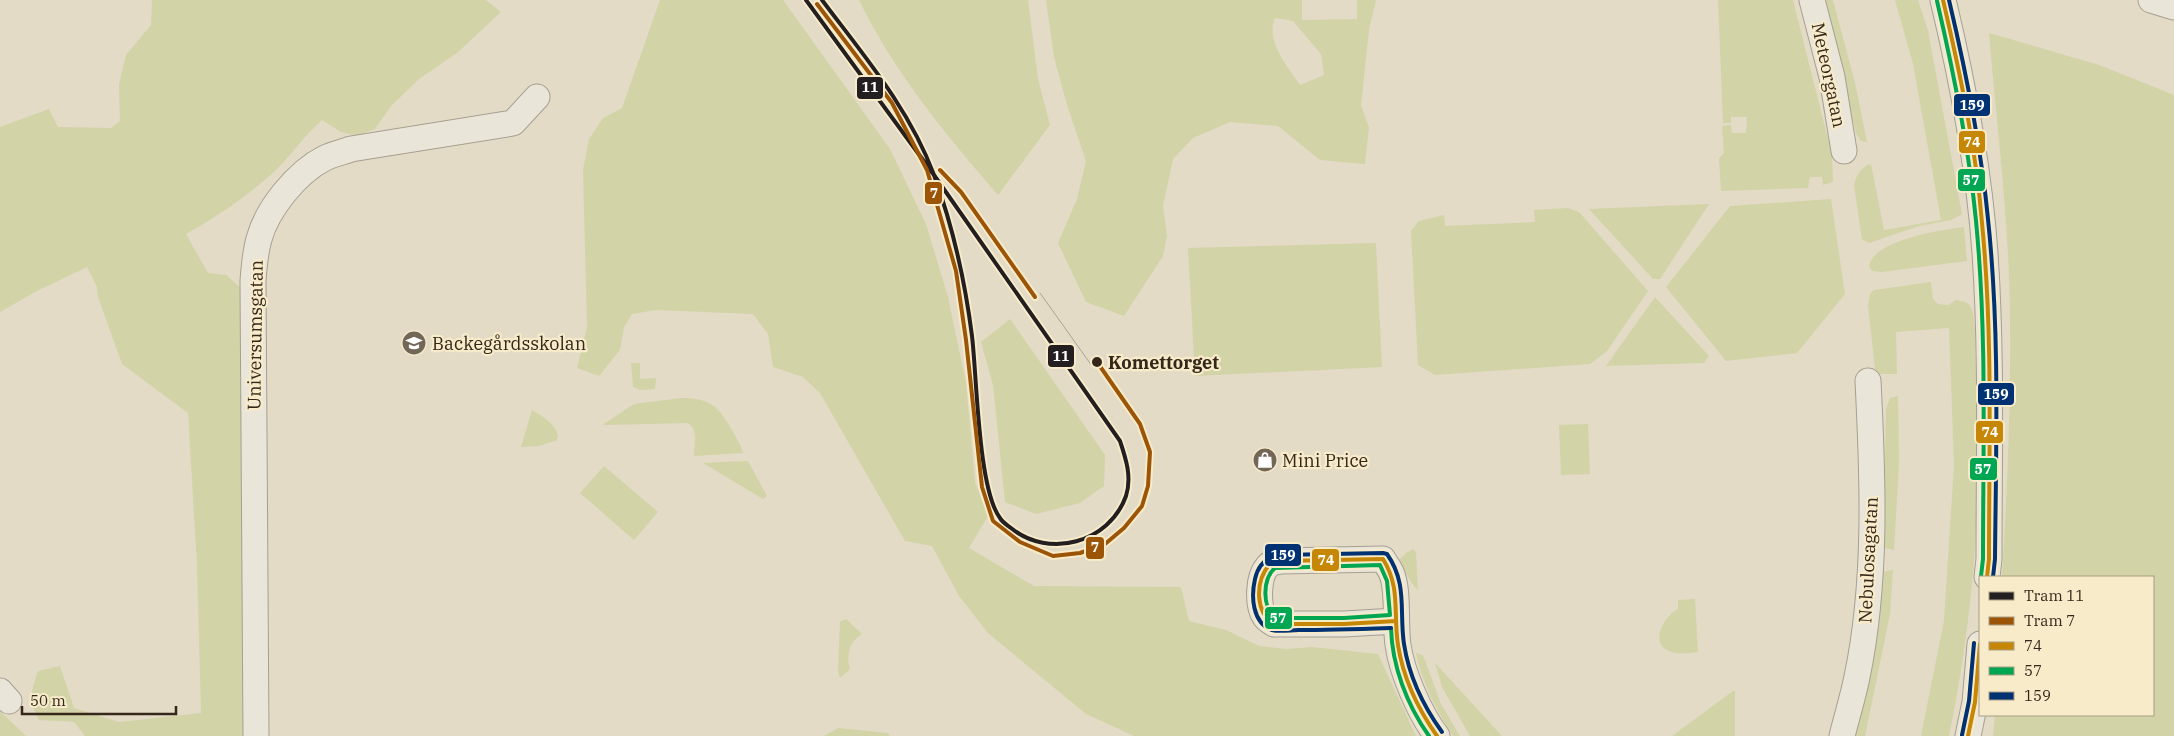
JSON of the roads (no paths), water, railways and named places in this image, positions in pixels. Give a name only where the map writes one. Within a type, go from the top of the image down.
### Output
[{"type":"street","name":"Meteorgatan","points":[[1812,0],[1832,77],[1844,151]]},
{"type":"street","points":[[1943,0],[1970,128],[1985,253],[1988,324],[1987,576]]},
{"type":"street","points":[[2151,0],[2174,7]]},
{"type":"street","name":"Universumsgatan","points":[[256,736],[254,257],[259,237],[269,216],[293,182],[310,166],[327,156],[351,149],[513,123],[536,98]]},
{"type":"street","name":"Nebulosagatan","points":[[1842,736],[1857,677],[1870,575],[1871,458],[1868,381]]},
{"type":"street","points":[[1396,621],[1344,624],[1274,624],[1266,619],[1260,608],[1261,578],[1266,568],[1272,562],[1383,559],[1392,574],[1396,621],[1398,645],[1402,664],[1414,694],[1437,736]]},
{"type":"street","points":[[1968,736],[1975,702],[1979,656]]},
{"type":"tram line","name":"11","points":[[806,0],[934,175]]},
{"type":"tram line","name":"11","points":[[822,0],[899,105],[912,127],[934,175]]},
{"type":"tram line","name":"7","points":[[817,4],[892,103],[927,170],[956,271],[966,340],[982,487],[993,521],[1020,542],[1053,556],[1080,553],[1105,544],[1124,528],[1142,506],[1148,486],[1150,452],[1140,424],[1097,362]]},
{"type":"tram line","name":"7","points":[[940,170],[961,192],[1035,297]]},
{"type":"tram line","name":"11","points":[[934,175],[1120,441],[1128,475],[1126,496],[1118,512],[1106,525],[1092,535],[1060,544],[1043,543],[1026,537],[1011,528],[1001,519],[993,504],[983,458],[972,336],[966,295],[953,234],[934,175]]},
{"type":"tram line","points":[[1040,293],[1092,366]]},
{"type":"place","name":"Backegårdsskolan","points":[[414,343]]},
{"type":"place","name":"Komettorget","points":[[1097,362]]},
{"type":"place","name":"Mini Price","points":[[1265,460]]}]
